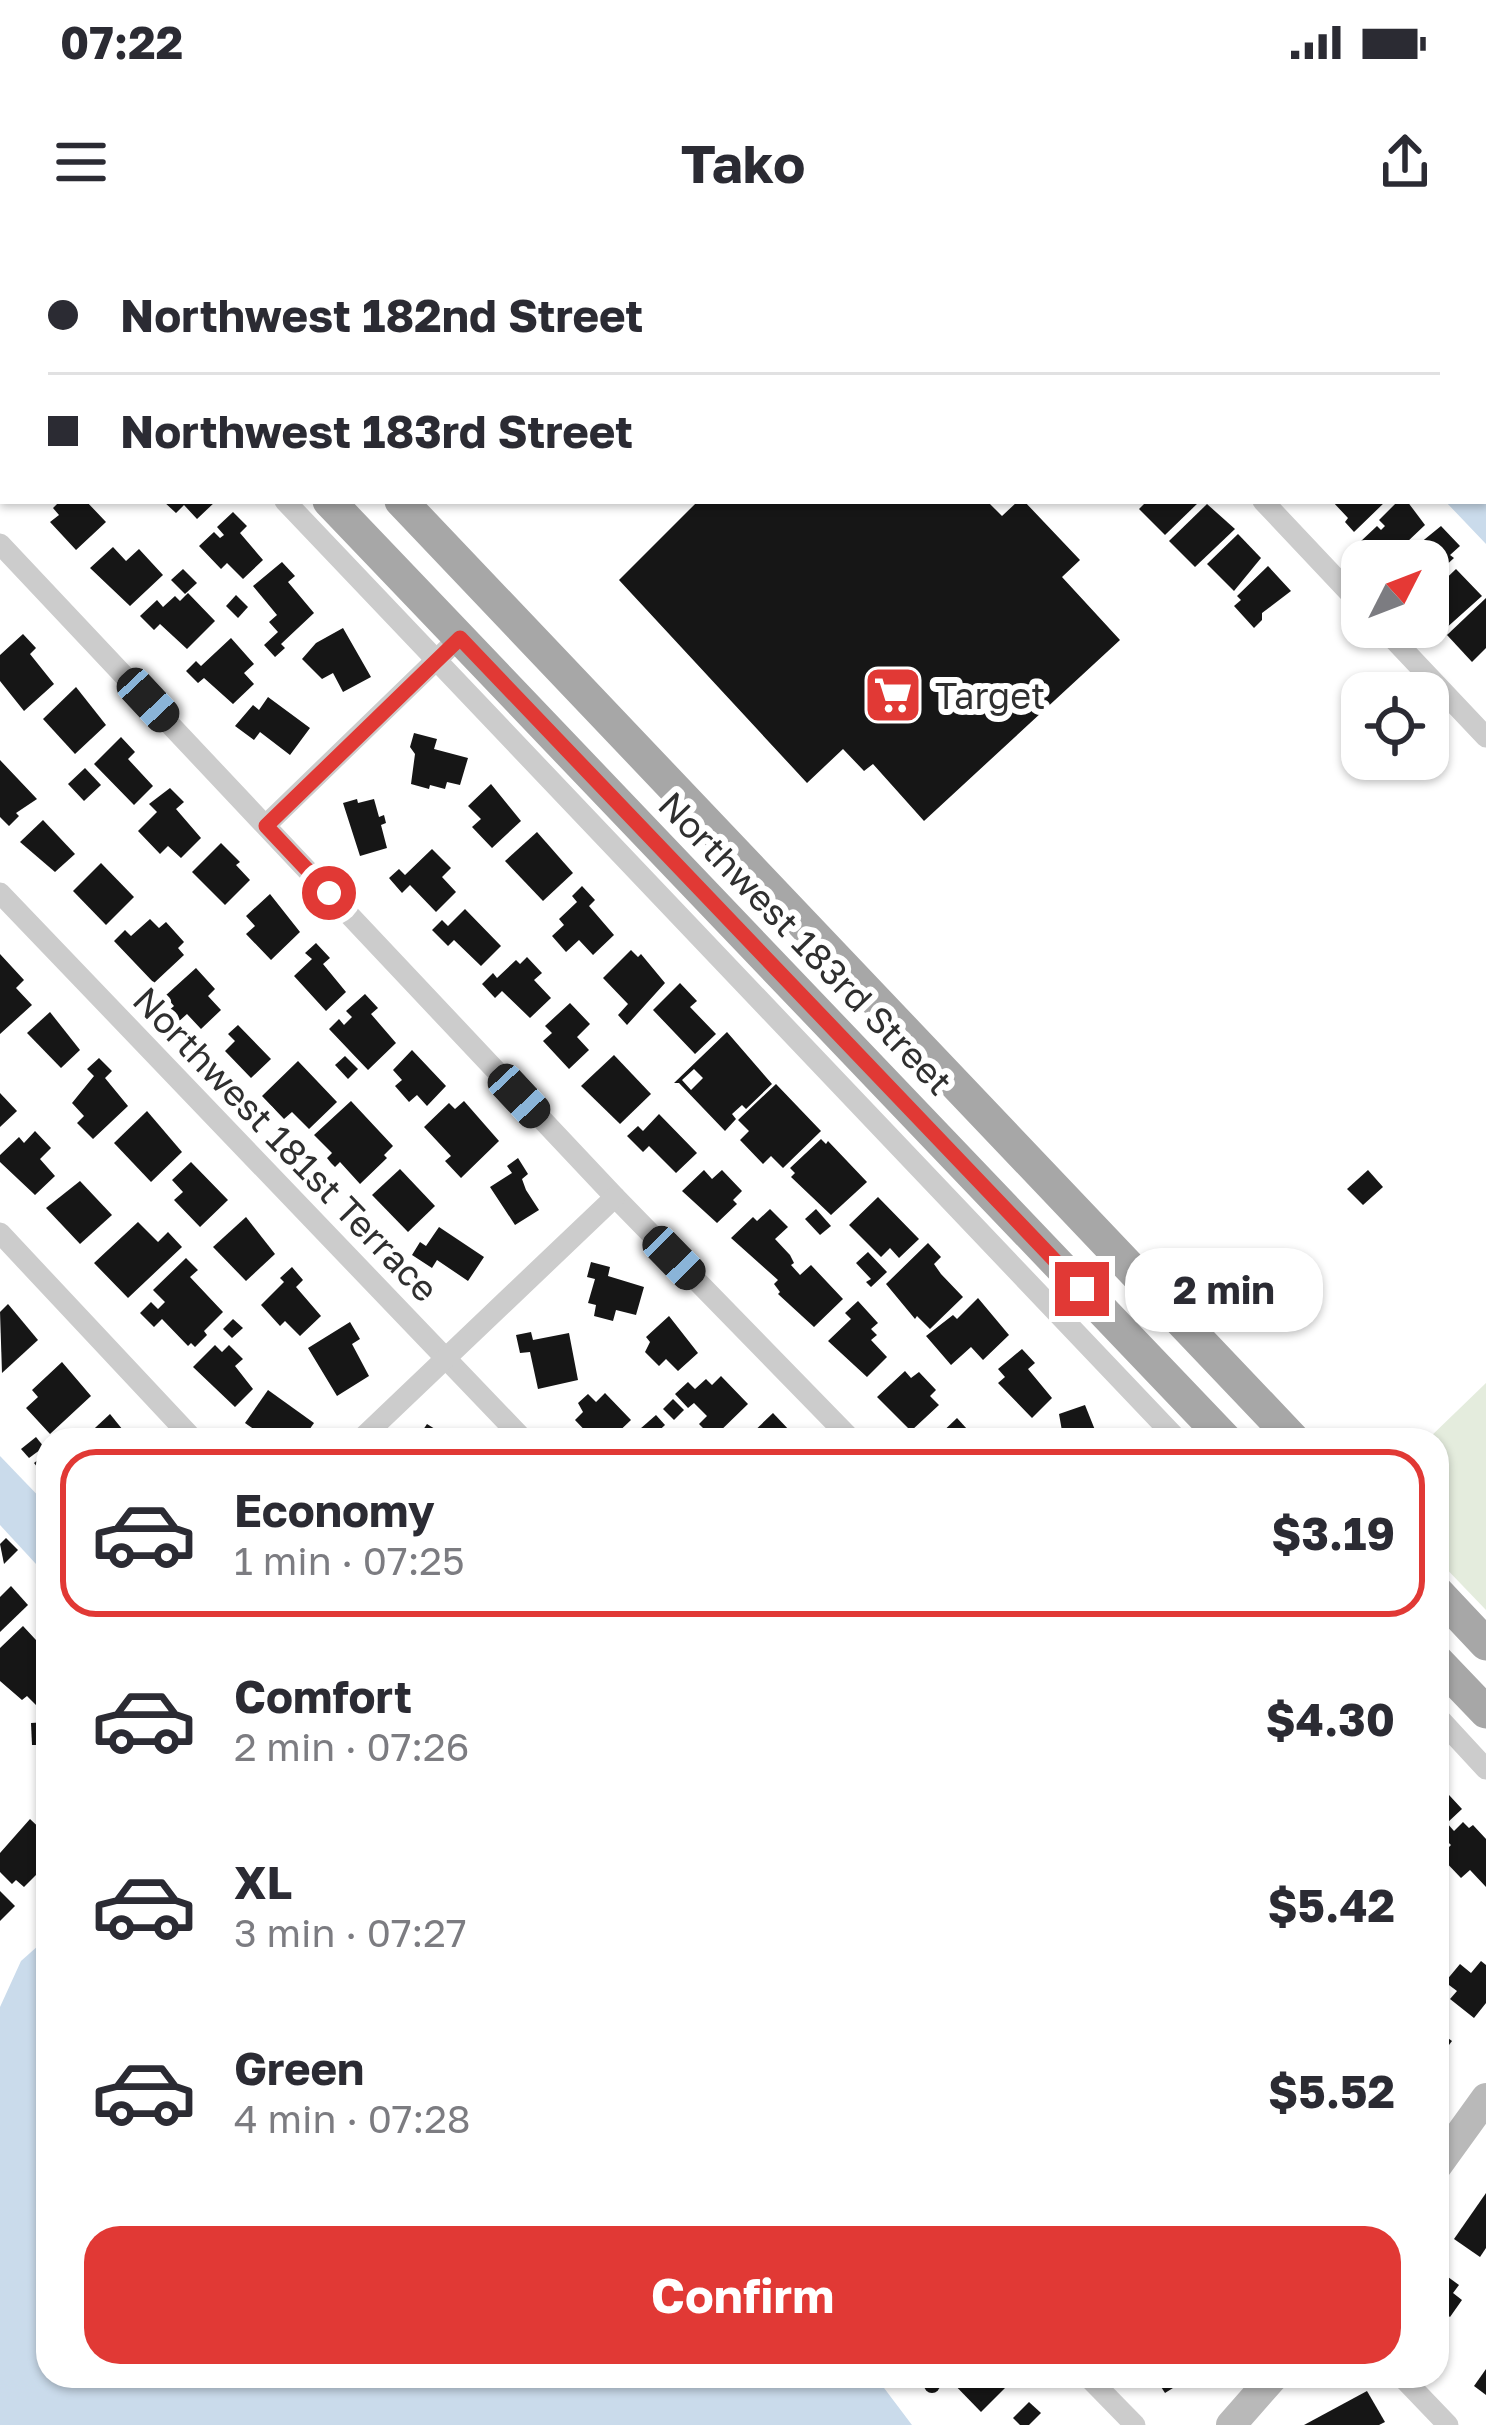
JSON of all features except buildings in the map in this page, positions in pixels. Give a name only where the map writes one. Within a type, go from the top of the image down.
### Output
[{"type":"main road","name":"Northwest 183rd Street","points":[[332,504],[411,585],[448,649],[898,1096],[1193,1428]]},
{"type":"main road","name":"Northwest 183rd Street","points":[[404,504],[1283,1428]]},
{"type":"main road","points":[[411,585],[452,606],[508,616]]},
{"type":"main road","points":[[448,649],[484,635],[540,649]]},
{"type":"main road","points":[[898,1096],[958,1130],[999,1129]]},
{"type":"main road","points":[[1449,1605],[1486,1644]]},
{"type":"main road","points":[[1449,1673],[1486,1712]]},
{"type":"street","points":[[288,504],[448,649],[1192,1428]]},
{"type":"street","points":[[1266,504],[1341,583]]},
{"type":"street","points":[[0,544],[615,1197],[840,1428]]},
{"type":"street","points":[[1402,648],[1486,737]]},
{"type":"street","points":[[266,826],[448,649]]},
{"type":"street","name":"Northwest 181st Terrace","points":[[0,893],[513,1428]]},
{"type":"street","points":[[372,1428],[615,1197]]},
{"type":"street","points":[[0,1233],[183,1428]]},
{"type":"street","points":[[1449,1729],[1486,1769]]},
{"type":"street","points":[[1449,2150],[1486,2098]]},
{"type":"street","points":[[1099,2388],[1135,2425]]},
{"type":"street","points":[[1231,2425],[1263,2388]]},
{"type":"street","points":[[1413,2388],[1448,2425]]},
{"type":"green space","points":[[1486,1383],[1486,1610],[1449,1571],[1449,1428],[1439,1428]]},
{"type":"water","points":[[1448,504],[1486,504],[1486,544]]},
{"type":"water","points":[[0,1456],[36,1494],[36,1564],[0,1525]]},
{"type":"water","points":[[36,1948],[36,2388],[884,2388],[912,2425],[0,2425],[0,2007],[21,1961]]},
{"type":"place","name":"Target","points":[[893,695]]},
{"type":"route","points":[[329,893],[266,826],[460,638],[1082,1289]]}]
